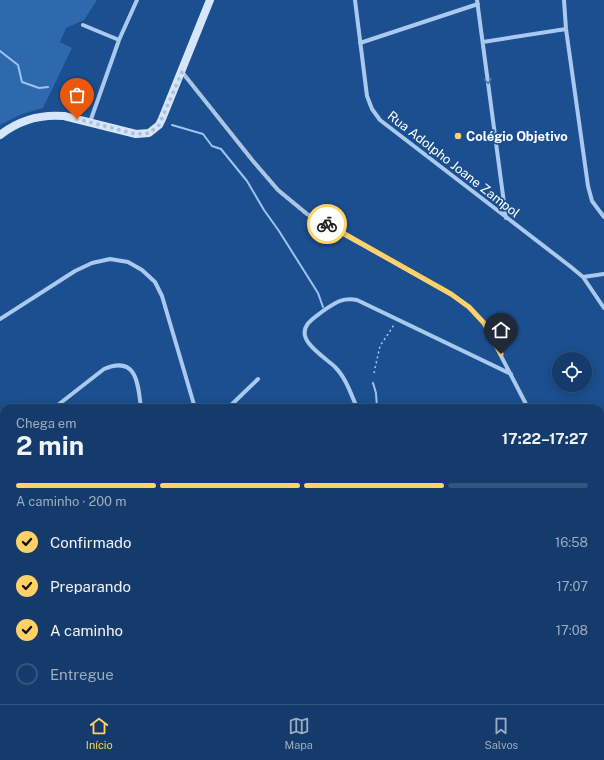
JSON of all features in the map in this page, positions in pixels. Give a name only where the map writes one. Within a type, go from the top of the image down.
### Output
[{"type":"street","points":[[90,122],[119,40],[137,0]]},
{"type":"street","points":[[0,135],[13,126],[38,116],[52,115],[64,116],[136,134],[149,133],[159,125],[182,72],[210,0]]},
{"type":"street","name":"Rua Adolpho Joane Zampol","points":[[355,0],[367,96],[372,109],[380,120],[583,277],[604,308]]},
{"type":"street","points":[[564,0],[566,29],[588,186],[592,201],[604,217]]},
{"type":"street","points":[[360,43],[478,2],[506,218]]},
{"type":"street","points":[[83,25],[119,40]]},
{"type":"street","points":[[483,42],[566,29]]},
{"type":"street","points":[[182,72],[278,190],[307,214],[451,294],[469,307],[484,323],[526,404]]},
{"type":"street","points":[[0,319],[75,271],[92,263],[110,260],[128,262],[142,270],[155,282],[162,296],[194,404]]},
{"type":"street","points":[[583,277],[604,274]]},
{"type":"street","points":[[355,404],[346,383],[336,368],[308,343],[304,336],[304,329],[307,323],[342,299],[357,300],[511,374]]},
{"type":"street","points":[[59,404],[104,370],[111,366],[121,366],[130,368],[135,374],[140,404]]},
{"type":"street","points":[[232,404],[258,379]]},
{"type":"path","points":[[374,374],[380,346],[397,320]]},
{"type":"shaded area","points":[[0,0],[97,0],[84,20],[66,28],[60,42],[72,48],[43,108],[22,114],[0,125]]},
{"type":"waterway","points":[[0,51],[18,65],[22,82],[39,88],[48,87]]},
{"type":"waterway","points":[[172,125],[203,134],[212,146],[221,149],[247,181],[318,293],[323,307]]},
{"type":"waterway","points":[[373,383],[376,393],[377,404]]},
{"type":"way so far","points":[[77,119],[136,134],[149,133],[159,125],[182,72],[278,190],[307,214],[327,224]]},
{"type":"place","name":"Colégio Objetivo","points":[[458,136]]},
{"type":"route","points":[[327,224],[451,294],[469,307],[484,323],[501,354]]}]
